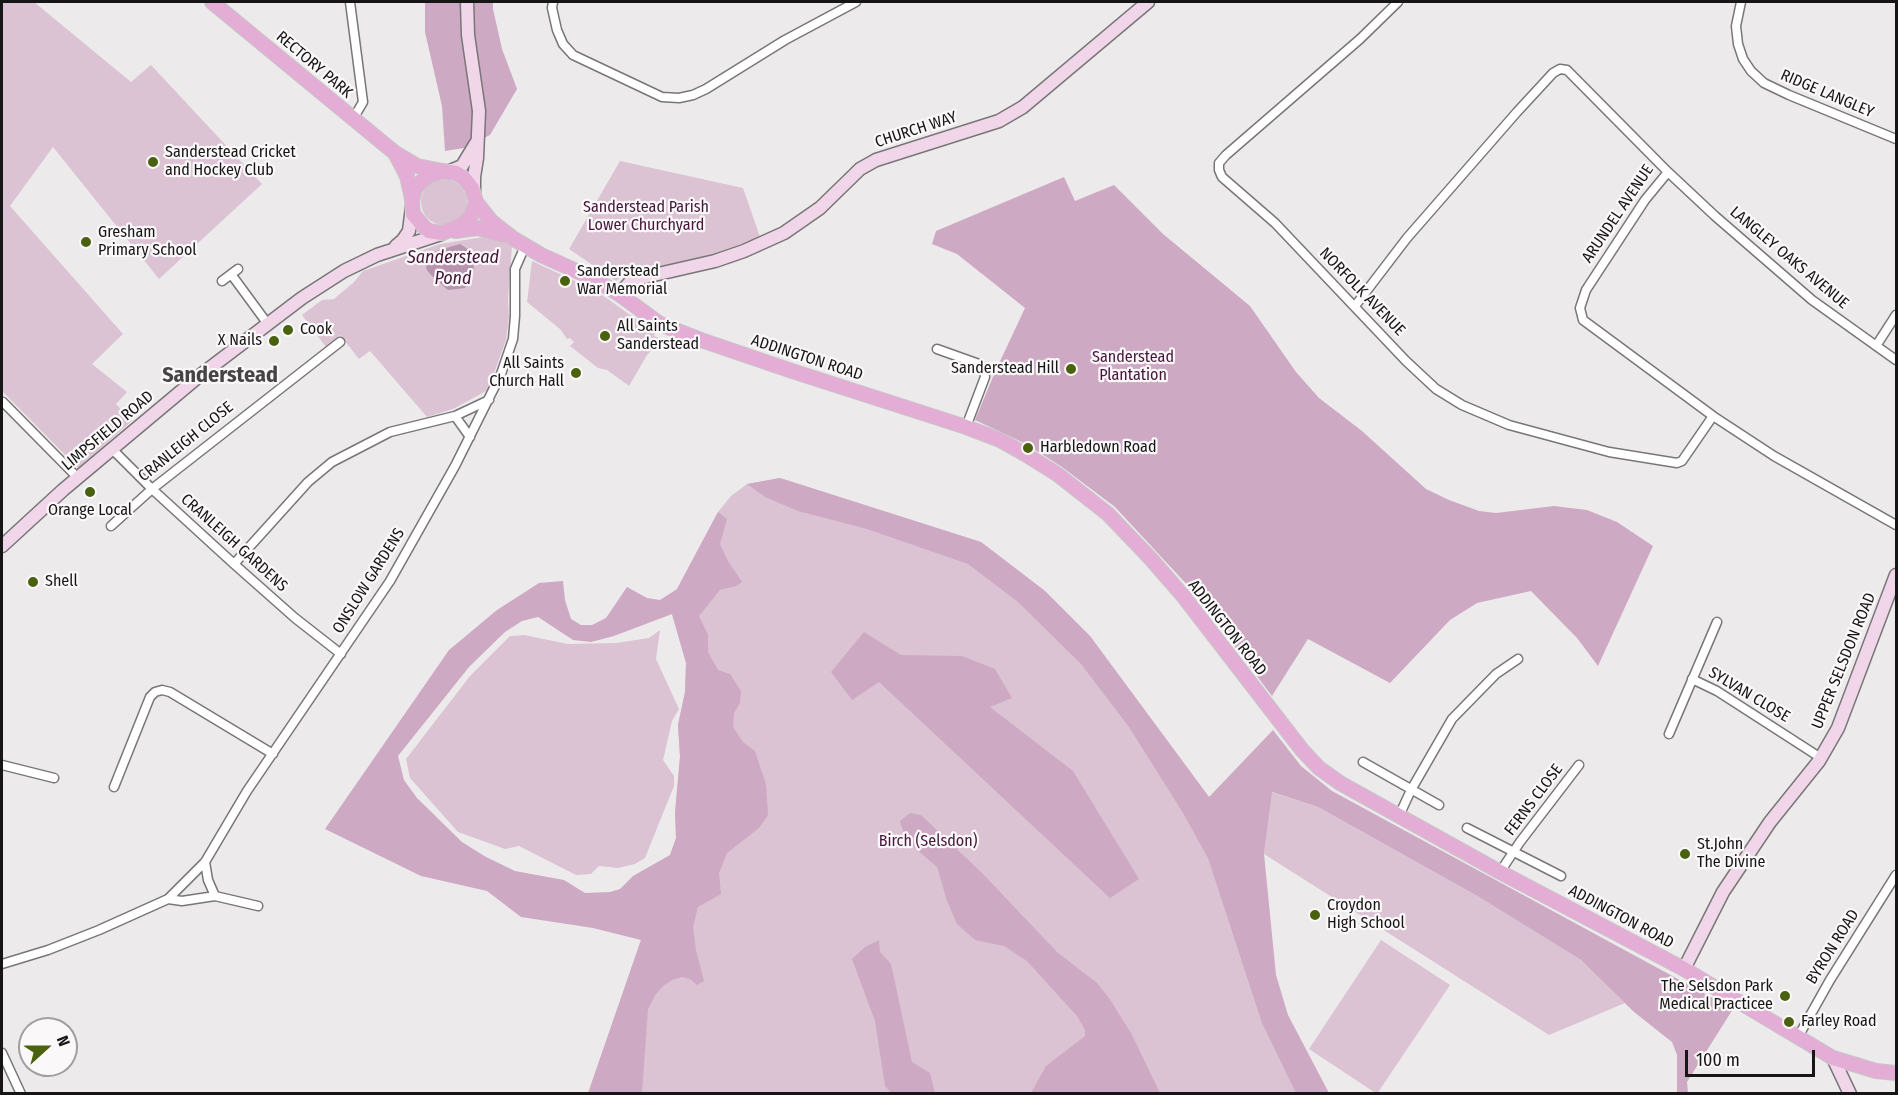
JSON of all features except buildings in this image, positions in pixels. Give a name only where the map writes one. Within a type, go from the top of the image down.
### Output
[{"type":"main road","name":"RECTORY PARK","points":[[212,2],[395,153],[417,166],[446,171]]},
{"type":"main road","points":[[446,233],[468,219],[475,198],[474,177],[479,111],[468,35],[467,2]]},
{"type":"main road","name":"CHURCH WAY","points":[[619,294],[632,280],[715,261],[784,233],[806,219],[860,170],[876,160],[999,121],[1023,107],[1148,2]]},
{"type":"main road","points":[[478,138],[462,166],[428,176],[415,189],[413,214],[429,231],[446,233],[478,228],[520,243]]},
{"type":"main road","name":"RECTORY PARK","points":[[395,153],[406,176],[412,204]]},
{"type":"main road","points":[[446,171],[464,178],[491,221],[520,243]]},
{"type":"main road","name":"LIMPSFIELD ROAD","points":[[390,250],[407,235],[411,226],[412,204]]},
{"type":"main road","name":"LIMPSFIELD ROAD","points":[[2,546],[198,376],[267,323],[324,283],[377,255],[446,233]]},
{"type":"main road","name":"ADDINGTON ROAD","points":[[520,243],[619,294],[660,324],[701,340],[966,427],[1000,440],[1025,454],[1057,474],[1108,514],[1184,597],[1280,723],[1319,768],[1340,783],[1500,872],[1684,969],[1749,1010],[1833,1058],[1876,1071],[1896,1073]]},
{"type":"main road","name":"UPPER SELSDON ROAD","points":[[1684,969],[1723,892],[1770,822],[1821,758],[1838,728],[1895,584]]},
{"type":"main road","points":[[1833,1058],[1850,1094]]},
{"type":"street","points":[[350,2],[363,102],[353,119]]},
{"type":"street","points":[[553,2],[552,8],[557,30],[563,44],[573,55],[662,97],[679,98],[706,89],[785,40],[856,2]]},
{"type":"street","name":"NORFOLK AVENUE","points":[[1398,2],[1360,39],[1219,163],[1222,177],[1275,223],[1406,361],[1436,389],[1462,405],[1509,425],[1609,452],[1677,463],[1682,461],[1713,416]]},
{"type":"street","name":"RIDGE LANGLEY","points":[[1741,2],[1736,26],[1738,44],[1743,59],[1751,71],[1764,83],[1896,139]]},
{"type":"street","name":"ARUNDEL AVENUE","points":[[1355,306],[1446,192],[1553,73],[1560,69],[1568,70],[1668,172],[1645,200],[1586,290],[1580,308],[1583,320],[1713,416],[1774,456],[1896,525]]},
{"type":"street","name":"LANGLEY OAKS AVENUE","points":[[1668,172],[1812,300],[1896,360]]},
{"type":"street","name":"ONSLOW GARDENS","points":[[168,899],[204,862],[247,792],[390,581],[470,437],[501,374],[513,339],[515,269],[520,243]]},
{"type":"street","points":[[222,281],[235,272],[267,323]]},
{"type":"street","points":[[1876,346],[1896,315]]},
{"type":"street","name":"CRANLEIGH CLOSE","points":[[111,526],[152,489],[340,342]]},
{"type":"street","points":[[937,349],[979,364],[984,369],[985,376],[966,427]]},
{"type":"street","points":[[234,564],[308,482],[332,462],[390,432],[455,416],[489,400]]},
{"type":"street","points":[[3,402],[78,478]]},
{"type":"street","points":[[455,416],[470,437]]},
{"type":"street","name":"CRANLEIGH GARDENS","points":[[112,449],[234,564],[295,618],[341,654]]},
{"type":"street","name":"SYLVAN CLOSE","points":[[1669,734],[1717,622]]},
{"type":"street","points":[[1399,816],[1411,790],[1452,719],[1496,674],[1518,659]]},
{"type":"street","name":"SYLVAN CLOSE","points":[[1692,679],[1717,691],[1821,758]]},
{"type":"street","points":[[114,787],[150,697],[162,690],[170,692],[273,754]]},
{"type":"street","points":[[1363,762],[1439,805]]},
{"type":"street","points":[[2,765],[54,778]]},
{"type":"street","name":"FERNS CLOSE","points":[[1500,872],[1579,765]]},
{"type":"street","name":"FERNS CLOSE","points":[[1467,828],[1561,876]]},
{"type":"street","points":[[204,862],[215,896]]},
{"type":"street","name":"BYRON ROAD","points":[[1798,1037],[1830,980],[1896,875]]},
{"type":"street","points":[[2,964],[48,950],[168,899],[182,901],[215,896],[258,906]]},
{"type":"street","points":[[2,1053],[21,1094]]},
{"type":"green space","points":[[2,2],[34,2],[131,82],[151,65],[262,184],[159,279],[53,147],[10,206],[123,334],[92,364],[127,392],[116,404],[132,421],[78,468],[2,391]]},
{"type":"green space","points":[[425,2],[493,2],[502,49],[517,89],[490,135],[464,148],[445,151],[442,106],[425,32]]},
{"type":"green space","name":"Sanderstead Parish Lower Churchyard","points":[[620,161],[743,188],[760,237],[713,254],[674,264],[630,271],[616,281],[569,249]]},
{"type":"green space","name":"Sanderstead Plantation","points":[[1064,177],[1075,201],[1114,185],[1163,234],[1250,306],[1296,372],[1319,398],[1362,431],[1426,489],[1479,511],[1496,513],[1554,506],[1587,510],[1617,522],[1653,546],[1598,666],[1577,638],[1531,591],[1477,603],[1450,620],[1390,683],[1308,639],[1272,696],[1191,589],[1115,507],[1062,467],[1026,444],[975,420],[1025,308],[957,254],[932,244],[936,231]]},
{"type":"green space","points":[[444,179],[453,180],[461,185],[466,193],[466,211],[461,219],[453,224],[444,225],[435,224],[427,219],[422,211],[421,202],[422,193],[427,185],[435,180]]},
{"type":"green space","points":[[483,237],[497,239],[512,246],[506,340],[488,390],[453,409],[427,417],[370,351],[359,359],[340,335],[326,347],[302,315],[322,300],[334,299],[363,271],[440,244]]},
{"type":"green space","points":[[532,261],[577,282],[579,289],[583,292],[591,289],[608,299],[655,333],[654,336],[662,339],[647,355],[629,386],[607,370],[598,368],[570,346],[574,342],[570,338],[567,339],[560,329],[527,302]]},
{"type":"green space","name":"Birch (Selsdon)","points":[[780,478],[981,542],[1045,591],[1090,636],[1209,797],[1257,854],[1269,977],[1322,1093],[588,1094],[676,838],[675,813],[680,757],[678,725],[685,692],[686,663],[672,614],[677,589],[718,512],[731,496],[747,484]]},
{"type":"green space","points":[[780,478],[981,542],[1045,591],[1090,636],[1209,797],[1273,730],[1301,766],[1332,791],[1733,1009],[1687,1082],[1688,1093],[1677,1093],[1677,1055],[1672,1042],[1634,1012],[1581,960],[1479,897],[1318,807],[1272,792],[1264,854],[1276,975],[1288,1015],[1329,1093],[1296,1093],[1262,1023],[1208,858],[1183,813],[1129,727],[1081,664],[1018,602],[968,564],[867,529],[798,511],[765,497],[747,484]]},
{"type":"green space","points":[[718,512],[727,519],[720,544],[742,582],[720,590],[699,616],[708,635],[708,652],[718,670],[730,674],[741,691],[740,703],[734,713],[733,727],[743,742],[755,751],[766,784],[768,815],[759,828],[727,853],[719,873],[721,894],[698,907],[693,927],[704,981],[697,985],[690,979],[682,977],[672,980],[656,994],[648,1009],[642,1093],[588,1093],[641,940],[593,928],[521,917],[487,891],[421,876],[325,829],[449,650],[497,610],[539,583],[563,581],[565,600],[571,619],[581,625],[592,625],[606,618],[627,587],[647,598],[660,600],[677,589]],"holes":[[[672,614],[686,663],[685,692],[678,725],[680,757],[675,813],[676,838],[670,855],[633,876],[620,889],[610,892],[585,893],[564,880],[515,871],[486,857],[462,842],[417,798],[404,780],[398,756],[469,667],[505,632],[522,621],[538,617],[573,640],[591,642],[614,636]]]},
{"type":"green space","points":[[660,630],[656,659],[679,709],[672,721],[663,760],[674,776],[674,786],[645,858],[635,864],[618,868],[599,866],[591,874],[576,875],[519,846],[505,849],[458,832],[410,778],[406,759],[470,676],[510,636],[524,635],[568,644],[616,643],[649,638]]},
{"type":"green space","points":[[864,632],[901,655],[962,656],[995,669],[1012,698],[990,707],[1073,771],[1139,879],[1110,898],[879,682],[852,700],[831,672]]},
{"type":"green space","points":[[1271,792],[1318,807],[1479,897],[1581,960],[1625,1003],[1549,1035],[1264,854]]},
{"type":"green space","points":[[910,813],[921,815],[983,874],[1057,952],[1097,983],[1131,1033],[1160,1093],[1031,1093],[1046,1066],[1085,1036],[1085,1030],[1077,1016],[1027,961],[1004,946],[975,940],[957,924],[947,901],[937,867],[915,848],[904,834],[900,821]]},
{"type":"green space","points":[[879,940],[880,952],[891,964],[912,1062],[930,1073],[935,1093],[891,1093],[885,1086],[875,1021],[852,959],[865,947]]},
{"type":"green space","points":[[1381,940],[1450,985],[1377,1094],[1309,1049]]},
{"type":"water","name":"Sanderstead Pond","points":[[460,244],[472,255],[474,269],[465,288],[448,290],[431,275],[425,263],[436,251]]},
{"type":"place","name":"Sanderstead Cricket and Hockey Club","points":[[153,162]]},
{"type":"place","name":"Gresham Primary School","points":[[86,242]]},
{"type":"place","name":"Sanderstead War Memorial","points":[[565,281]]},
{"type":"place","name":"Cook","points":[[288,330]]},
{"type":"place","name":"All Saints Sanderstead","points":[[605,336]]},
{"type":"place","name":"X Nails","points":[[274,341]]},
{"type":"place","name":"Sanderstead Hill","points":[[1071,369]]},
{"type":"place","name":"All Saints Church Hall","points":[[576,373]]},
{"type":"place","name":"Harbledown Road","points":[[1028,448]]},
{"type":"place","name":"Orange Local","points":[[90,492]]},
{"type":"place","name":"Shell","points":[[33,582]]},
{"type":"place","name":"St.John The Divine","points":[[1685,854]]},
{"type":"place","name":"Croydon High School","points":[[1315,915]]},
{"type":"place","name":"The Selsdon Park Medical Practicee","points":[[1785,996]]},
{"type":"place","name":"Farley Road","points":[[1789,1022]]},
{"type":"district","name":"Sanderstead","points":[[220,376]]}]
